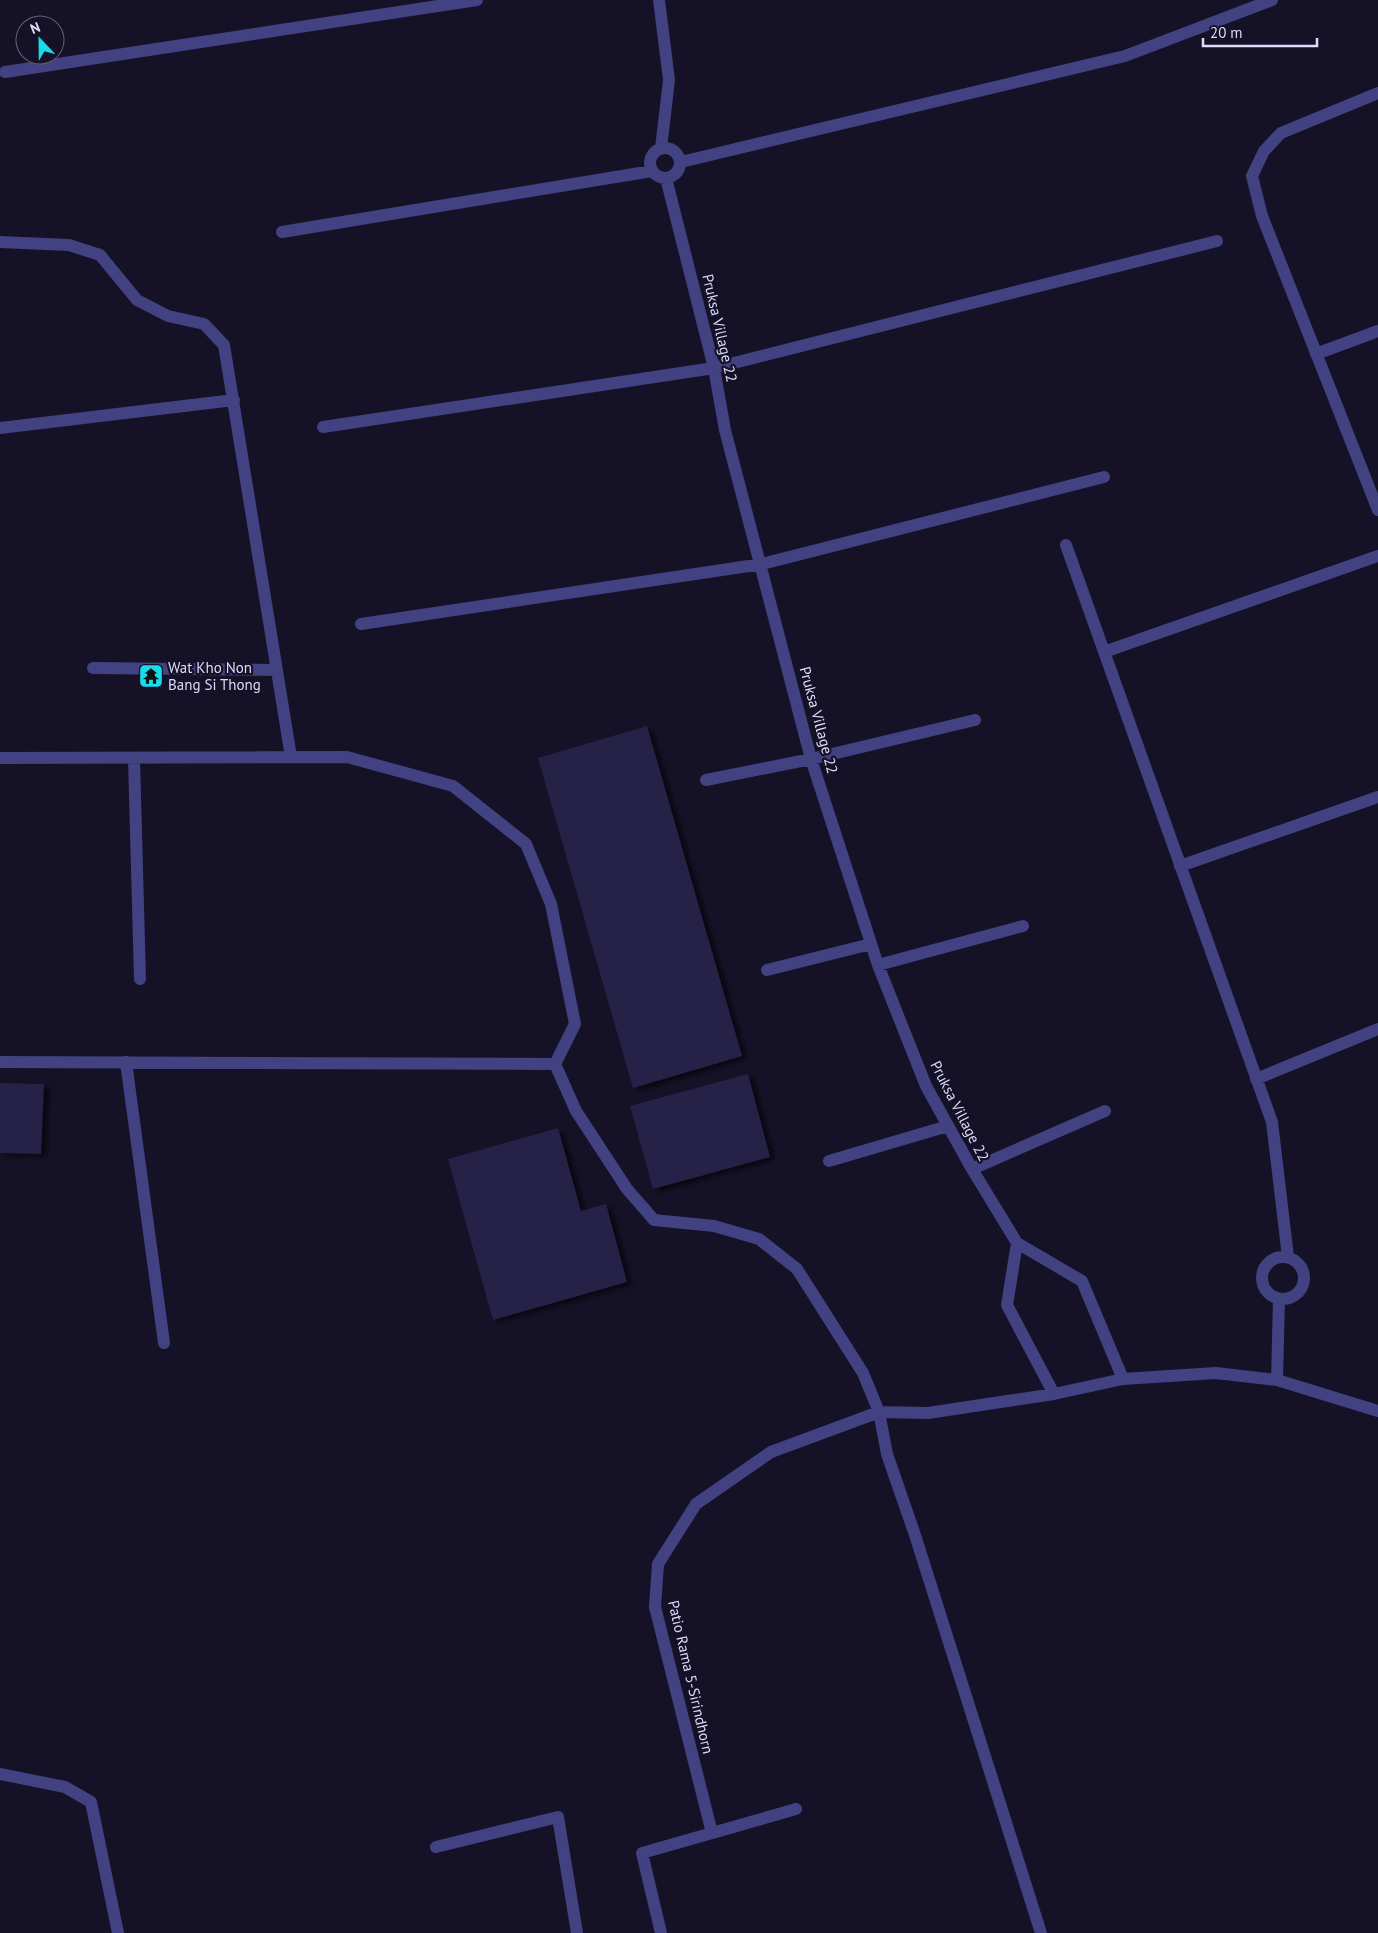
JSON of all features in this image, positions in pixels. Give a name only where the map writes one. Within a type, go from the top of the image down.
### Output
[{"type":"street","points":[[5,72],[477,0]]},
{"type":"street","points":[[659,0],[670,80],[660,148]]},
{"type":"street","points":[[681,162],[1125,56],[1272,0]]},
{"type":"street","points":[[1378,93],[1281,133],[1264,151],[1252,176],[1262,216],[1378,510]]},
{"type":"street","points":[[660,148],[670,148],[677,153],[681,162],[679,169],[666,178],[658,176],[652,170],[650,162],[653,153],[660,148]]},
{"type":"street","points":[[282,232],[652,170]]},
{"type":"street","name":"Pruksa Village 22","points":[[666,178],[714,368],[726,430],[811,759],[878,965],[926,1086],[972,1169],[1017,1243]]},
{"type":"street","points":[[323,427],[714,368],[1217,241]]},
{"type":"street","points":[[0,242],[70,245],[100,255],[137,300],[168,316],[204,324],[224,345],[291,757]]},
{"type":"street","points":[[1316,354],[1378,331]]},
{"type":"street","points":[[0,428],[234,400]]},
{"type":"street","points":[[361,624],[762,564],[1104,477]]},
{"type":"street","points":[[1066,545],[1272,1122],[1288,1257]]},
{"type":"street","points":[[1104,652],[1378,556]]},
{"type":"street","points":[[93,668],[277,670]]},
{"type":"street","points":[[706,780],[811,759],[975,720]]},
{"type":"street","points":[[0,758],[347,757],[452,786],[526,844],[551,904],[575,1024],[555,1064]]},
{"type":"street","points":[[134,759],[140,979]]},
{"type":"street","points":[[1180,866],[1378,797]]},
{"type":"street","points":[[878,965],[1023,926]]},
{"type":"street","points":[[767,970],[872,944]]},
{"type":"street","points":[[1256,1079],[1378,1029]]},
{"type":"street","points":[[0,1062],[555,1064]]},
{"type":"street","points":[[126,1062],[164,1343]]},
{"type":"street","points":[[555,1064],[576,1111],[626,1189],[654,1220],[714,1226],[759,1239],[797,1269],[863,1374],[879,1412],[888,1454],[1041,1933]]},
{"type":"street","points":[[972,1169],[1104,1111]]},
{"type":"street","points":[[828,1161],[948,1126]]},
{"type":"street","points":[[1054,1394],[1007,1305],[1017,1243],[1082,1281],[1123,1379]]},
{"type":"street","points":[[1288,1257],[1298,1262],[1304,1272],[1304,1282],[1299,1293],[1290,1299],[1278,1299],[1268,1294],[1263,1284],[1262,1273],[1268,1264],[1277,1258],[1288,1257]]},
{"type":"street","points":[[1277,1380],[1278,1299]]},
{"type":"street","points":[[879,1412],[928,1413],[1054,1394],[1123,1379],[1216,1373],[1277,1380],[1378,1411]]},
{"type":"street","name":"Patio Rama 5-Sirindhorn","points":[[712,1833],[655,1607],[658,1564],[696,1504],[771,1452],[879,1412]]},
{"type":"street","points":[[0,1774],[65,1787],[90,1802],[118,1933]]},
{"type":"street","points":[[661,1933],[642,1853],[796,1809]]},
{"type":"street","points":[[436,1847],[558,1817],[577,1933]]},
{"type":"building","points":[[647,726],[742,1056],[633,1088],[538,758]]},
{"type":"building","points":[[748,1074],[770,1157],[653,1189],[630,1106]]},
{"type":"building","points":[[0,1083],[44,1084],[41,1154],[0,1153]]},
{"type":"building","points":[[558,1128],[581,1211],[606,1204],[627,1282],[493,1320],[448,1159]]},
{"type":"place","name":"Wat Kho Non Bang Si Thong","points":[[151,676]]}]
